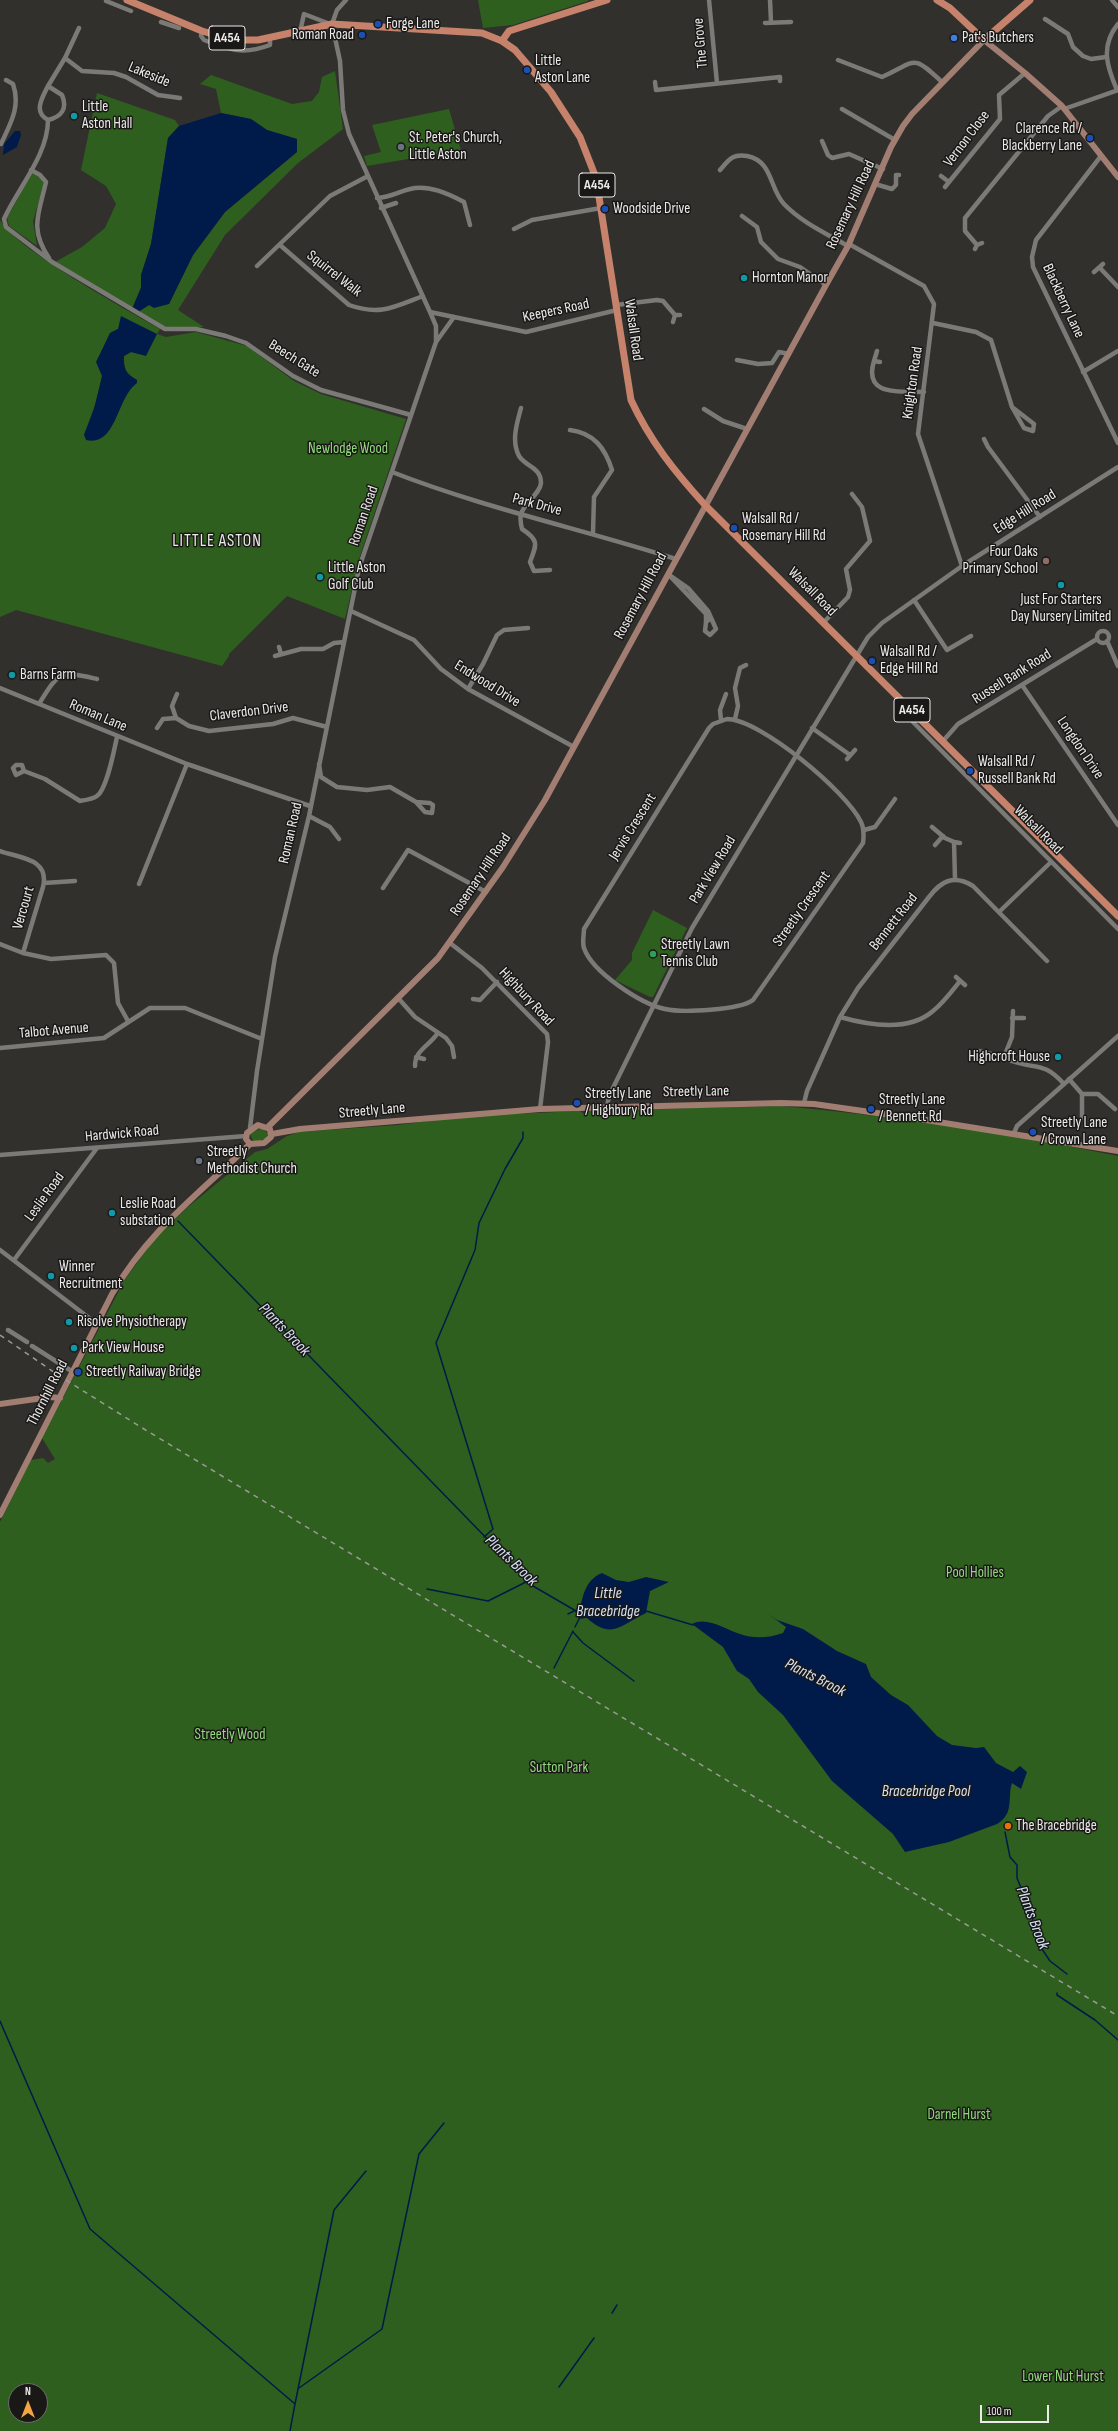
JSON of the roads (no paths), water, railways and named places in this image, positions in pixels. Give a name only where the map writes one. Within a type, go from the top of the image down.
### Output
[{"type":"main road","name":"A454","points":[[127,0],[175,23],[233,40],[270,38],[332,24]]},
{"type":"main road","points":[[502,41],[509,31],[607,0]]},
{"type":"main road","points":[[937,0],[945,4],[984,40],[1025,72],[1063,108],[1118,177]]},
{"type":"main road","points":[[984,40],[1030,0]]},
{"type":"main road","name":"Walsall Road","points":[[332,24],[482,33],[502,41],[514,50],[551,92],[580,137],[596,178],[631,400],[640,420],[661,455],[705,505],[1118,916]]},
{"type":"main road","name":"Rosemary Hill Road","points":[[268,1127],[399,999],[450,943],[486,892],[545,800],[705,505],[789,354],[848,245],[895,140],[912,114],[984,40]]},
{"type":"main road","name":"Streetly Lane","points":[[272,1134],[300,1129],[540,1109],[804,1103],[1014,1133],[1118,1151]]},
{"type":"main road","points":[[258,1126],[268,1127],[272,1134],[266,1142],[250,1144],[246,1136],[250,1128],[258,1126]]},
{"type":"main road","name":"Thornhill Road","points":[[0,1515],[97,1324],[120,1281],[139,1252],[198,1192],[250,1144]]},
{"type":"main road","points":[[0,1404],[50,1397],[60,1398]]},
{"type":"street","points":[[300,32],[304,14],[332,24],[337,10],[346,0]]},
{"type":"street","name":"The Grove","points":[[709,0],[717,83]]},
{"type":"street","points":[[770,0],[771,22]]},
{"type":"street","points":[[1112,0],[1118,7]]},
{"type":"street","points":[[110,1],[131,11]]},
{"type":"street","points":[[1045,19],[1068,34],[1073,47],[1083,56],[1091,58],[1106,57]]},
{"type":"street","points":[[161,22],[175,23],[179,28]]},
{"type":"street","points":[[765,23],[791,22]]},
{"type":"street","name":"Roman Road","points":[[250,1128],[276,952],[309,816],[319,760],[359,568],[411,415],[433,357],[436,342],[436,326],[381,208],[349,134],[343,110],[340,61],[332,24]]},
{"type":"street","points":[[978,246],[965,231],[965,218],[1048,116],[1063,108],[1118,90],[1107,65],[1106,57],[1109,37],[1118,24]]},
{"type":"street","points":[[48,86],[58,91],[64,104],[63,112],[59,117],[48,120],[42,117],[39,111],[42,98],[48,86],[65,58],[79,28]]},
{"type":"street","points":[[202,31],[201,36],[204,40],[240,51],[254,51],[270,45],[270,38]]},
{"type":"street","name":"Lakeside","points":[[65,58],[82,71],[120,75],[158,95],[180,98]]},
{"type":"street","points":[[838,60],[882,77],[909,62],[916,62],[923,64],[942,82]]},
{"type":"street","name":"Vernon Close","points":[[945,187],[1000,119],[1000,95],[1025,72]]},
{"type":"street","name":"The Grove","points":[[655,82],[656,93],[717,83],[780,77]]},
{"type":"street","points":[[1,144],[14,115],[16,93],[13,84],[6,80]]},
{"type":"street","points":[[842,109],[895,140]]},
{"type":"street","points":[[48,120],[48,134],[31,170],[4,219],[6,228],[52,262]]},
{"type":"street","points":[[822,141],[828,155],[832,158],[849,154],[883,169]]},
{"type":"street","name":"Knighton Road","points":[[722,169],[728,159],[740,155],[759,161],[767,169],[782,203],[848,245],[924,286],[934,304],[933,323],[918,434],[962,566]]},
{"type":"street","name":"Blackberry Lane","points":[[1101,156],[1036,240],[1032,257],[1033,267],[1118,443]]},
{"type":"street","points":[[31,170],[40,175],[46,182],[36,219],[40,245],[52,262]]},
{"type":"street","points":[[875,184],[892,189],[896,185],[896,175],[899,175]]},
{"type":"street","points":[[257,266],[330,196],[368,176]]},
{"type":"street","name":"Vernon Close","points":[[941,176],[949,182]]},
{"type":"street","points":[[377,198],[391,197],[410,189],[445,192],[464,202],[470,225]]},
{"type":"street","points":[[381,208],[396,203]]},
{"type":"street","points":[[514,229],[526,221],[601,208]]},
{"type":"street","points":[[742,216],[757,227],[762,242],[778,259],[800,267],[826,285]]},
{"type":"street","name":"Squirrel Walk","points":[[280,245],[349,305],[374,312],[423,296]]},
{"type":"street","name":"Beech Gate","points":[[52,262],[165,329],[196,329],[233,338],[246,343],[293,376],[321,390],[411,415]]},
{"type":"street","points":[[1094,272],[1101,266],[1118,287]]},
{"type":"street","name":"Keepers Road","points":[[430,312],[526,332],[617,307],[657,300],[663,302],[678,315],[673,322]]},
{"type":"street","points":[[436,342],[454,316]]},
{"type":"street","points":[[933,323],[976,332],[991,340],[1012,407],[1024,428],[1033,431],[1034,424],[1012,407]]},
{"type":"street","points":[[877,351],[871,370],[872,380],[877,386],[883,390],[924,392]]},
{"type":"street","points":[[1083,372],[1118,351]]},
{"type":"street","points":[[737,360],[758,364],[772,363],[779,352],[789,354]]},
{"type":"street","points":[[874,361],[880,362]]},
{"type":"street","points":[[521,408],[516,428],[516,447],[520,457],[534,467],[540,475],[541,485],[521,514],[522,529],[533,537],[536,546],[530,562],[534,571],[550,570]]},
{"type":"street","points":[[704,409],[723,420],[747,429]]},
{"type":"street","points":[[570,430],[585,432],[597,443],[608,457],[612,470],[594,497],[593,533]]},
{"type":"street","points":[[984,439],[988,447],[1040,516]]},
{"type":"street","name":"Edge Hill Road","points":[[857,655],[874,629],[914,600],[962,566],[1118,467]]},
{"type":"street","name":"Park Drive","points":[[392,472],[521,514],[593,533],[676,559]]},
{"type":"street","points":[[824,622],[848,597],[850,590],[846,569],[870,541],[862,507],[852,494]]},
{"type":"street","points":[[668,574],[706,614],[708,621]]},
{"type":"street","points":[[914,600],[947,650],[971,636]]},
{"type":"street","name":"Endwood Drive","points":[[351,611],[414,640],[441,669],[468,689],[574,747]]},
{"type":"street","points":[[468,689],[483,664],[497,635],[504,630],[528,628]]},
{"type":"street","points":[[514,629],[514,635]]},
{"type":"street","name":"Russell Bank Road","points":[[943,741],[958,724],[1097,639],[1098,634],[1103,631],[1108,635],[1107,642],[1118,666]]},
{"type":"street","points":[[1097,639],[1101,643],[1107,642]]},
{"type":"street","points":[[274,656],[301,649],[323,649],[334,643],[344,642]]},
{"type":"street","points":[[279,647],[281,654]]},
{"type":"street","name":"Park View Road","points":[[607,1107],[608,1096],[692,928],[857,655]]},
{"type":"street","points":[[736,663],[740,668]]},
{"type":"street","points":[[735,719],[738,706],[735,688],[740,668],[746,665]]},
{"type":"street","points":[[39,704],[58,677],[67,672],[97,680]]},
{"type":"street","name":"Longdon Drive","points":[[1022,685],[1118,825]]},
{"type":"street","name":"Roman Lane","points":[[0,688],[117,737],[187,764],[310,806]]},
{"type":"street","points":[[157,728],[163,719],[176,718],[172,706],[177,694]]},
{"type":"street","points":[[726,694],[720,710],[721,720],[735,719],[746,723],[796,755],[845,802],[859,818],[864,830],[875,827],[895,799]]},
{"type":"street","name":"Walsall Road","points":[[916,714],[912,718],[913,722],[1118,929]]},
{"type":"street","name":"Claverdon Drive","points":[[176,718],[189,726],[209,731],[273,724],[293,718],[327,727]]},
{"type":"street","name":"Jervis Crescent","points":[[654,1004],[617,985],[594,964],[584,948],[584,930],[706,732],[713,724],[721,720]]},
{"type":"street","points":[[812,728],[848,757],[855,750]]},
{"type":"street","points":[[24,771],[45,779],[80,801],[93,798],[99,795],[104,785],[117,737]]},
{"type":"street","points":[[319,760],[321,777],[337,787],[367,790],[390,787],[416,802]]},
{"type":"street","points":[[139,884],[187,764]]},
{"type":"street","points":[[309,816],[330,827],[339,839]]},
{"type":"street","points":[[932,827],[943,836],[954,842],[960,843]]},
{"type":"street","name":"Streetly Crescent","points":[[654,1004],[670,1010],[732,1008],[753,1000],[860,848],[864,830]]},
{"type":"street","points":[[935,845],[943,836]]},
{"type":"street","points":[[954,842],[955,879],[965,881],[973,886],[1047,961]]},
{"type":"street","points":[[384,888],[408,850],[486,892]]},
{"type":"street","name":"Vercourt","points":[[0,851],[35,862],[42,871],[44,883],[23,953]]},
{"type":"street","points":[[999,912],[1051,862]]},
{"type":"street","name":"Bennett Road","points":[[804,1103],[807,1091],[840,1017],[858,988],[937,887],[946,881],[955,879]]},
{"type":"street","points":[[44,883],[75,881]]},
{"type":"street","name":"Highbury Road","points":[[450,943],[497,982],[547,1034],[548,1042],[540,1109]]},
{"type":"street","points":[[0,944],[23,953],[51,959],[106,955],[114,963],[118,1003],[128,1021]]},
{"type":"street","points":[[956,977],[965,985]]},
{"type":"street","points":[[840,1017],[900,1025],[918,1020],[933,1012],[960,981]]},
{"type":"street","points":[[473,1000],[480,1000],[497,982]]},
{"type":"street","points":[[399,999],[415,1016],[438,1034],[446,1038],[456,1051],[454,1057]]},
{"type":"street","name":"Talbot Avenue","points":[[0,1048],[104,1038],[150,1008],[185,1008],[262,1039]]},
{"type":"street","points":[[1004,1057],[1012,1038],[1013,1011]]},
{"type":"street","points":[[1012,1018],[1024,1018]]},
{"type":"street","points":[[415,1066],[416,1057],[438,1034]]},
{"type":"street","points":[[1014,1133],[1017,1126],[1118,1036]]},
{"type":"street","points":[[979,1051],[1004,1057],[1011,1061],[1045,1068],[1064,1084]]},
{"type":"street","points":[[984,1058],[985,1052]]},
{"type":"street","points":[[416,1057],[424,1059]]},
{"type":"street","points":[[1069,1079],[1082,1094],[1082,1118]]},
{"type":"street","points":[[1082,1094],[1098,1094],[1115,1109]]},
{"type":"street","name":"Hardwick Road","points":[[0,1155],[246,1136]]},
{"type":"street","name":"Leslie Road","points":[[14,1260],[97,1148]]},
{"type":"street","points":[[0,1250],[97,1324]]},
{"type":"street","points":[[8,1330],[27,1342]]},
{"type":"street","points":[[32,1346],[73,1372]]},
{"type":"water","points":[[221,113],[251,119],[267,130],[297,139],[297,152],[225,212],[193,255],[169,304],[154,308],[149,305],[138,312],[132,309],[141,288],[141,275],[151,244],[168,138],[179,126]]},
{"type":"water","points":[[15,131],[20,131],[21,135],[17,147],[3,155],[4,144]]},
{"type":"water","points":[[121,316],[157,334],[146,356],[131,352],[124,356],[126,371],[130,376],[137,380],[137,383],[130,390],[110,429],[104,436],[96,440],[86,440],[84,435],[94,409],[102,376],[96,362],[110,333],[118,329]]},
{"type":"water","name":"Little Bracebridge","points":[[602,1573],[616,1580],[629,1582],[646,1577],[669,1582],[650,1591],[646,1613],[617,1628],[610,1629],[596,1625],[587,1618],[579,1619],[575,1611],[577,1608],[580,1608],[586,1587],[592,1579]]},
{"type":"water","name":"Bracebridge Pool","points":[[768,1614],[777,1620],[803,1629],[837,1651],[866,1664],[871,1677],[891,1695],[908,1705],[937,1736],[952,1745],[976,1748],[984,1747],[996,1763],[1013,1772],[1020,1766],[1027,1772],[1021,1789],[1012,1783],[1008,1810],[1003,1820],[997,1824],[949,1842],[905,1852],[893,1834],[832,1781],[783,1715],[758,1692],[749,1679],[737,1671],[723,1647],[692,1624],[704,1622],[716,1624],[745,1636],[767,1637],[783,1633],[786,1627]]},
{"type":"waterway","points":[[484,1537],[493,1529],[436,1343],[475,1250],[479,1223],[505,1169],[523,1138],[523,1132]]},
{"type":"waterway","name":"Plants Brook","points":[[178,1221],[533,1586],[576,1611]]},
{"type":"waterway","points":[[427,1589],[488,1601],[528,1581]]},
{"type":"waterway","name":"Plants Brook","points":[[568,1614],[574,1611]]},
{"type":"waterway","name":"Plants Brook","points":[[646,1611],[693,1625]]},
{"type":"waterway","points":[[575,1627],[579,1619]]},
{"type":"waterway","points":[[554,1668],[573,1631]]},
{"type":"waterway","points":[[573,1632],[583,1643],[634,1681]]},
{"type":"waterway","name":"Plants Brook","points":[[1005,1832],[1010,1857],[1017,1865],[1017,1878],[1030,1910],[1040,1946],[1050,1961],[1067,1974]]},
{"type":"waterway","name":"Plants Brook","points":[[1057,1993],[1057,1995],[1095,2020],[1118,2040]]},
{"type":"waterway","points":[[0,2021],[90,2229],[295,2404],[290,2431]]},
{"type":"waterway","points":[[299,2388],[382,2329],[419,2154],[444,2123]]},
{"type":"waterway","points":[[295,2404],[334,2210],[366,2171]]},
{"type":"waterway","points":[[612,2313],[617,2305]]},
{"type":"waterway","points":[[559,2387],[594,2338]]},
{"type":"railway","points":[[0,1335],[61,1377],[144,1429],[1118,2016]]},
{"type":"place","name":"Forge Lane","points":[[378,24]]},
{"type":"place","name":"Roman Road","points":[[362,35]]},
{"type":"place","name":"Pat's Butchers","points":[[954,38]]},
{"type":"place","name":"Little Aston Lane","points":[[527,70]]},
{"type":"place","name":"Little Aston Hall","points":[[74,116]]},
{"type":"place","name":"Clarence Rd / Blackberry Lane","points":[[1090,138]]},
{"type":"place","name":"St. Peter's Church, Little Aston","points":[[401,147]]},
{"type":"place","name":"Woodside Drive","points":[[605,209]]},
{"type":"place","name":"Hornton Manor","points":[[744,278]]},
{"type":"place","name":"Walsall Rd / Rosemary Hill Rd","points":[[734,528]]},
{"type":"place","name":"Four Oaks Primary School","points":[[1046,561]]},
{"type":"place","name":"Little Aston Golf Club","points":[[320,577]]},
{"type":"place","name":"Just For Starters Day Nursery Limited","points":[[1061,585]]},
{"type":"place","name":"Walsall Rd / Edge Hill Rd","points":[[872,661]]},
{"type":"place","name":"Barns Farm","points":[[12,675]]},
{"type":"place","name":"Walsall Rd / Russell Bank Rd","points":[[970,771]]},
{"type":"place","name":"Streetly Lawn Tennis Club","points":[[653,954]]},
{"type":"place","name":"Highcroft House","points":[[1058,1057]]},
{"type":"place","name":"Streetly Lane / Highbury Rd","points":[[577,1103]]},
{"type":"place","name":"Streetly Lane / Bennett Rd","points":[[871,1109]]},
{"type":"place","name":"Streetly Lane / Crown Lane","points":[[1033,1132]]},
{"type":"place","name":"Streetly Methodist Church","points":[[199,1161]]},
{"type":"place","name":"Leslie Road substation","points":[[112,1213]]},
{"type":"place","name":"Winner Recruitment","points":[[51,1276]]},
{"type":"place","name":"Risolve Physiotherapy","points":[[69,1322]]},
{"type":"place","name":"Park View House","points":[[74,1348]]},
{"type":"place","name":"Streetly Railway Bridge","points":[[78,1372]]},
{"type":"place","name":"The Bracebridge","points":[[1008,1826]]},
{"type":"district","name":"LITTLE ASTON","points":[[217,542]]},
{"type":"park label","name":"Newlodge Wood","points":[[348,449]]},
{"type":"park label","name":"Pool Hollies","points":[[975,1573]]},
{"type":"park label","name":"Streetly Wood","points":[[230,1735]]},
{"type":"park label","name":"Sutton Park","points":[[559,1768]]},
{"type":"park label","name":"Darnel Hurst","points":[[959,2115]]},
{"type":"park label","name":"Lower Nut Hurst","points":[[1063,2377]]}]
